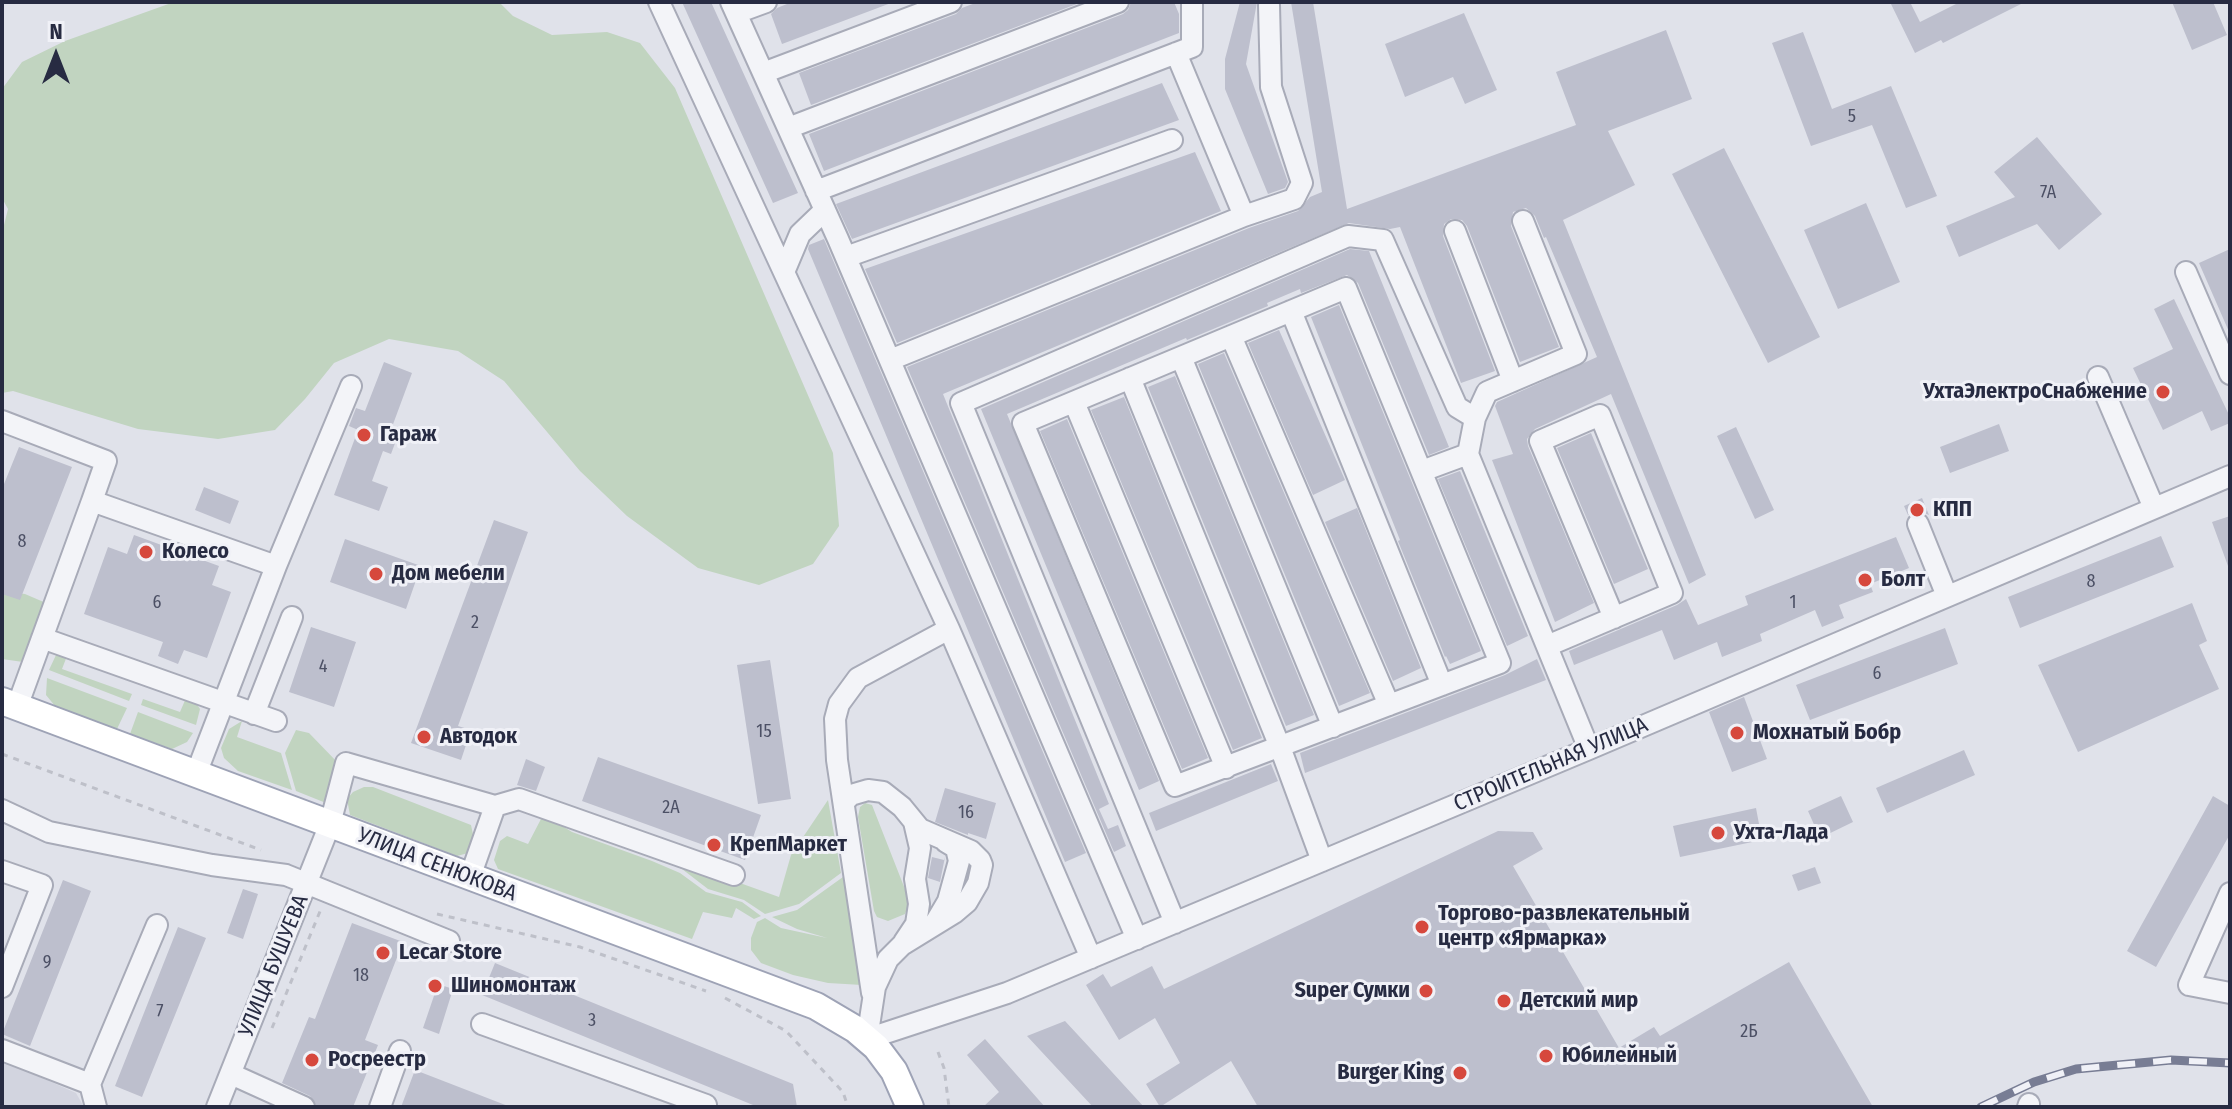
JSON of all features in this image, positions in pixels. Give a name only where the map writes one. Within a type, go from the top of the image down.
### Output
[{"type":"main road","name":"УЛИЦА СЕНЮКОВА","points":[[10,704],[816,1006],[867,1039],[889,1063],[910,1107]]},
{"type":"street","points":[[659,2],[949,629],[1091,958]]},
{"type":"street","points":[[766,2],[734,8],[846,257],[1137,939]]},
{"type":"street","points":[[763,73],[951,2]]},
{"type":"street","points":[[788,128],[1118,2]]},
{"type":"street","points":[[784,272],[800,234],[820,200],[1192,47],[1192,2]]},
{"type":"street","points":[[890,360],[1244,216],[1294,199],[1302,183],[1271,87],[1269,5]]},
{"type":"street","points":[[1176,53],[1244,216]]},
{"type":"street","points":[[846,257],[1172,140]]},
{"type":"street","points":[[1523,221],[1576,354],[1487,392],[1475,418],[1468,454],[1589,749]]},
{"type":"street","points":[[1455,231],[1513,381]]},
{"type":"street","points":[[1175,923],[961,403],[1348,236],[1383,240],[1457,407],[1475,418]]},
{"type":"street","points":[[2186,272],[2230,374]]},
{"type":"street","points":[[1346,288],[1500,663],[1175,786],[1023,423],[1291,311],[1346,288]]},
{"type":"street","points":[[1291,311],[1442,685]]},
{"type":"street","points":[[1231,336],[1389,705]]},
{"type":"street","points":[[1181,357],[1333,727]]},
{"type":"street","points":[[2098,377],[2154,508]]},
{"type":"street","points":[[1130,378],[1280,747],[1322,861]]},
{"type":"street","points":[[196,774],[276,566],[351,386]]},
{"type":"street","points":[[1074,402],[1226,768]]},
{"type":"street","points":[[1547,646],[1614,618],[1672,593],[1600,415],[1540,441],[1614,618]]},
{"type":"street","points":[[2,421],[106,461],[42,638],[10,704]]},
{"type":"street","points":[[1422,471],[1468,454]]},
{"type":"street","name":"СТРОИТЕЛЬНАЯ УЛИЦА","points":[[867,1039],[1007,993],[2230,476]]},
{"type":"street","points":[[92,501],[276,566]]},
{"type":"street","points":[[1918,524],[1947,596]]},
{"type":"street","points":[[254,714],[292,617]]},
{"type":"street","points":[[873,1001],[837,760],[835,719],[839,704],[858,678],[949,629]]},
{"type":"street","points":[[42,638],[276,721]]},
{"type":"street","name":"УЛИЦА БУШУЕВА","points":[[217,1107],[330,824],[346,763],[495,806]]},
{"type":"street","points":[[845,801],[851,795],[868,790],[883,792],[926,833],[956,848],[959,861],[948,901],[932,926],[902,945]]},
{"type":"street","points":[[470,877],[495,806],[519,799],[734,875]]},
{"type":"street","points":[[2,810],[49,832],[212,865],[286,875],[449,941]]},
{"type":"street","points":[[867,1039],[879,974],[916,924],[915,879],[920,848],[914,822]]},
{"type":"street","points":[[2,871],[42,885],[2,987]]},
{"type":"street","points":[[2230,893],[2189,985],[2230,993]]},
{"type":"street","points":[[96,1107],[90,1084],[157,925]]},
{"type":"street","points":[[482,1024],[707,1106]]},
{"type":"street","points":[[2,1050],[90,1084]]},
{"type":"street","points":[[380,1107],[400,1051]]},
{"type":"street","points":[[231,1074],[304,1107]]},
{"type":"path","points":[[2,754],[271,854]]},
{"type":"path","points":[[267,1039],[328,892]]},
{"type":"path","points":[[435,913],[580,947],[708,991]]},
{"type":"path","points":[[722,996],[786,1031],[843,1092],[848,1107]]},
{"type":"path","points":[[938,1052],[944,1068],[949,1107]]},
{"type":"shaded area","points":[[2,1060],[76,1093],[84,1107],[2,1107]]},
{"type":"green space","points":[[174,2],[499,2],[513,16],[552,35],[607,32],[640,43],[675,88],[833,453],[839,526],[813,564],[759,585],[698,568],[627,516],[580,471],[504,381],[458,351],[389,339],[334,363],[275,430],[218,439],[138,429],[13,391],[2,393],[2,233],[8,209],[2,198],[2,89],[22,62],[65,41]]},
{"type":"green space","points":[[2,591],[25,594],[46,603],[23,662],[2,659]]},
{"type":"green space","points":[[65,654],[62,669],[132,694],[129,701],[49,670],[56,655]]},
{"type":"green space","points":[[47,678],[127,708],[117,729],[55,706],[46,695]]},
{"type":"green space","points":[[186,698],[200,709],[196,725],[141,705],[143,699],[180,712]]},
{"type":"green space","points":[[138,712],[193,733],[187,742],[172,749],[130,734]]},
{"type":"green space","points":[[242,721],[237,737],[281,753],[292,790],[238,771],[224,758],[221,748],[229,729]]},
{"type":"green space","points":[[296,730],[309,733],[340,765],[326,803],[296,791],[285,753]]},
{"type":"green space","points":[[364,787],[373,787],[471,825],[472,847],[468,853],[457,856],[350,815],[347,799]]},
{"type":"green space","points":[[828,800],[841,873],[799,904],[765,914],[744,900],[708,889],[682,869],[553,816],[779,897],[791,855]]},
{"type":"green space","points":[[865,803],[872,805],[910,902],[905,914],[888,921],[877,917],[874,911],[858,817],[860,807]]},
{"type":"green space","points":[[541,819],[551,819],[572,832],[680,873],[706,892],[742,902],[761,916],[754,919],[736,908],[732,918],[703,912],[692,939],[498,869],[494,860],[500,841],[507,836],[528,844]]},
{"type":"green space","points":[[843,877],[862,985],[828,983],[761,963],[751,950],[751,938],[757,922],[765,918],[781,928],[827,938],[772,917],[797,910]]},
{"type":"building","points":[[682,2],[711,2],[798,193],[773,203]]},
{"type":"building","points":[[792,2],[891,3],[782,44],[771,14]]},
{"type":"building","points":[[978,2],[1082,2],[811,105],[799,73],[956,14]]},
{"type":"building","points":[[1131,2],[1174,2],[1179,14],[1179,33],[824,171],[809,134],[1123,14]]},
{"type":"building","points":[[1240,2],[1257,2],[1246,64],[1288,182],[1285,188],[1268,194],[1225,89],[1225,59]]},
{"type":"building","points":[[1291,2],[1313,2],[1347,209],[1576,125],[1556,72],[1666,30],[1692,99],[1608,131],[1635,185],[1563,220],[1706,575],[1689,584],[1611,394],[1535,429],[1527,439],[1594,603],[1555,622],[1492,460],[1513,454],[1495,406],[1497,402],[1597,357],[1546,237],[1535,216],[1526,208],[1513,212],[1511,226],[1559,347],[1520,362],[1467,226],[1462,220],[1451,219],[1444,224],[1443,236],[1495,371],[1461,383],[1400,227],[1390,229],[1349,223],[943,394],[1109,804],[1099,809],[1108,829],[1118,825],[1126,846],[1114,852],[907,367],[1298,211],[1310,197],[1322,192]]},
{"type":"building","points":[[1890,2],[1910,2],[1920,22],[1960,2],[2025,2],[1943,43],[1941,40],[1915,53]]},
{"type":"building","points":[[2172,2],[2213,2],[2227,35],[2192,50]]},
{"type":"building","points":[[1464,13],[1497,90],[1465,104],[1453,77],[1405,97],[1385,44]]},
{"type":"building","points":[[1803,32],[1832,109],[1891,86],[1937,196],[1906,208],[1872,125],[1811,146],[1772,43]]},
{"type":"building","points":[[1162,83],[1179,120],[852,239],[836,204]]},
{"type":"building","points":[[2037,137],[2102,214],[2059,250],[2037,224],[1959,257],[1946,226],[2015,197],[1994,172]]},
{"type":"building","points":[[1724,148],[1820,337],[1768,363],[1672,174]]},
{"type":"building","points":[[1195,152],[1221,211],[897,343],[865,269]]},
{"type":"building","points":[[1866,203],[1900,282],[1838,309],[1804,230]]},
{"type":"building","points":[[824,239],[1086,853],[1065,862],[808,249],[809,245]]},
{"type":"building","points":[[1350,249],[1369,251],[1449,447],[1429,455],[1358,283],[1347,275],[1301,293],[1300,289],[1267,303],[1268,306],[1007,414],[1159,781],[1139,790],[981,409]]},
{"type":"building","points":[[2230,249],[2230,334],[2199,263]]},
{"type":"building","points":[[2174,299],[2230,417],[2230,423],[2211,431],[2202,411],[2163,430],[2133,368],[2173,349],[2154,309]]},
{"type":"building","points":[[1339,305],[1481,651],[1450,664],[1398,541],[1311,317]]},
{"type":"building","points":[[1279,330],[1345,480],[1313,495],[1248,343]]},
{"type":"building","points":[[1224,353],[1370,693],[1339,706],[1198,364]]},
{"type":"building","points":[[384,362],[412,373],[392,427],[400,430],[391,454],[383,451],[372,481],[388,487],[379,511],[334,495],[358,430],[349,426],[356,408],[365,411]]},
{"type":"building","points":[[1175,376],[1314,715],[1286,726],[1148,387]]},
{"type":"building","points":[[1124,397],[1262,738],[1233,750],[1091,410]]},
{"type":"building","points":[[1067,419],[1208,758],[1182,769],[1040,431]]},
{"type":"building","points":[[1999,424],[2009,451],[1950,473],[1940,447]]},
{"type":"building","points":[[1736,427],[1774,510],[1755,519],[1717,436]]},
{"type":"building","points":[[1591,433],[1648,569],[1614,584],[1557,448]]},
{"type":"building","points":[[19,447],[72,467],[20,600],[2,594],[2,489]]},
{"type":"building","points":[[1460,471],[1528,636],[1507,646],[1438,479]]},
{"type":"building","points":[[204,487],[239,501],[230,524],[195,510]]},
{"type":"building","name":"КПП","points":[[1922,498],[1929,515],[1919,511],[1908,515],[1904,506]]},
{"type":"building","points":[[1357,508],[1421,668],[1393,681],[1325,522]]},
{"type":"building","points":[[2230,516],[2230,566],[2228,566],[2212,522]]},
{"type":"building","points":[[494,520],[528,532],[458,726],[471,730],[461,760],[411,743]]},
{"type":"building","points":[[134,535],[219,566],[212,585],[231,592],[207,658],[184,650],[178,664],[158,656],[163,642],[84,614],[108,547],[127,554]]},
{"type":"building","points":[[2161,536],[2174,567],[2020,628],[2008,597]]},
{"type":"building","points":[[1896,537],[1909,568],[1870,584],[1873,592],[1839,605],[1844,618],[1822,627],[1815,610],[1760,634],[1762,641],[1722,657],[1717,642],[1674,660],[1662,630],[1574,665],[1569,651],[1686,599],[1698,625],[1748,605],[1745,596]]},
{"type":"building","name":"Дом мебели","points":[[345,539],[421,566],[406,609],[330,582]]},
{"type":"building","points":[[2192,603],[2207,641],[2199,645],[2219,689],[2078,752],[2038,665]]},
{"type":"building","points":[[311,627],[356,642],[334,707],[289,692]]},
{"type":"building","points":[[1945,628],[1958,664],[1810,720],[1796,685]]},
{"type":"building","points":[[1537,659],[1546,680],[1305,773],[1300,753],[1505,675]]},
{"type":"building","points":[[770,660],[791,799],[758,804],[737,665]]},
{"type":"building","name":"Мохнатый Бобр","points":[[1744,697],[1767,759],[1732,772],[1709,712]]},
{"type":"building","points":[[1964,750],[1975,775],[1887,813],[1876,788]]},
{"type":"building","points":[[598,757],[761,815],[745,860],[582,801]]},
{"type":"building","points":[[526,759],[545,767],[536,791],[517,785]]},
{"type":"building","points":[[1271,764],[1278,781],[1156,831],[1149,813]]},
{"type":"building","points":[[945,788],[996,803],[986,839],[935,822]]},
{"type":"building","points":[[1841,796],[1853,822],[1820,838],[1808,811]]},
{"type":"building","points":[[2213,796],[2230,806],[2230,834],[2156,967],[2127,951]]},
{"type":"building","name":"Ухта-Лада","points":[[1756,808],[1762,840],[1680,857],[1673,826]]},
{"type":"building","name":"Торгово-развлекательный центр «Ярмарка»","points":[[1498,831],[1533,832],[1543,849],[1513,866],[1619,1048],[1654,1027],[1660,1036],[1789,962],[1873,1107],[1258,1107],[1231,1061],[1160,1107],[1146,1084],[1180,1063],[1155,1018],[1119,1040],[1086,985],[1103,974],[1111,987],[1152,966],[1164,989]]},
{"type":"building","points":[[932,857],[944,860],[945,857],[940,882],[928,878]]},
{"type":"building","points":[[1815,867],[1821,883],[1798,891],[1792,875]]},
{"type":"building","points":[[63,880],[91,891],[30,1046],[2,1034]]},
{"type":"building","points":[[243,889],[258,894],[243,939],[227,933]]},
{"type":"building","points":[[352,923],[403,942],[365,1040],[378,1045],[353,1107],[317,1107],[310,1096],[282,1083],[309,1017],[315,1019]]},
{"type":"building","points":[[178,927],[206,938],[142,1097],[115,1086]]},
{"type":"building","points":[[495,963],[793,1084],[797,1107],[758,1107],[482,995]]},
{"type":"building","points":[[438,984],[453,989],[439,1034],[423,1028]]},
{"type":"building","points":[[1065,1021],[1144,1107],[1093,1107],[1027,1036]]},
{"type":"building","points":[[985,1039],[1045,1107],[983,1107],[999,1092],[967,1055]]},
{"type":"building","points":[[415,1070],[508,1106],[401,1107]]},
{"type":"railway","points":[[1981,1107],[2034,1082],[2076,1069],[2171,1060],[2230,1063]]},
{"type":"place","name":"УхтаЭлектроСнабжение","points":[[2163,392]]},
{"type":"place","name":"Гараж","points":[[364,435]]},
{"type":"place","name":"КПП","points":[[1917,510]]},
{"type":"place","name":"Колесо","points":[[146,552]]},
{"type":"place","name":"Дом мебели","points":[[376,574]]},
{"type":"place","name":"Болт","points":[[1865,580]]},
{"type":"place","name":"Мохнатый Бобр","points":[[1737,733]]},
{"type":"place","name":"Автодок","points":[[424,737]]},
{"type":"place","name":"Ухта-Лада","points":[[1718,833]]},
{"type":"place","name":"КрепМаркет","points":[[714,845]]},
{"type":"place","name":"Торгово-развлекательный центр «Ярмарка»","points":[[1422,927]]},
{"type":"place","name":"Lecar Store","points":[[383,953]]},
{"type":"place","name":"Шиномонтаж","points":[[435,986]]},
{"type":"place","name":"Super Сумки","points":[[1426,991]]},
{"type":"place","name":"Детский мир","points":[[1504,1001]]},
{"type":"place","name":"Юбилейный","points":[[1546,1056]]},
{"type":"place","name":"Росреестр","points":[[312,1060]]},
{"type":"place","name":"Burger King","points":[[1460,1073]]}]
